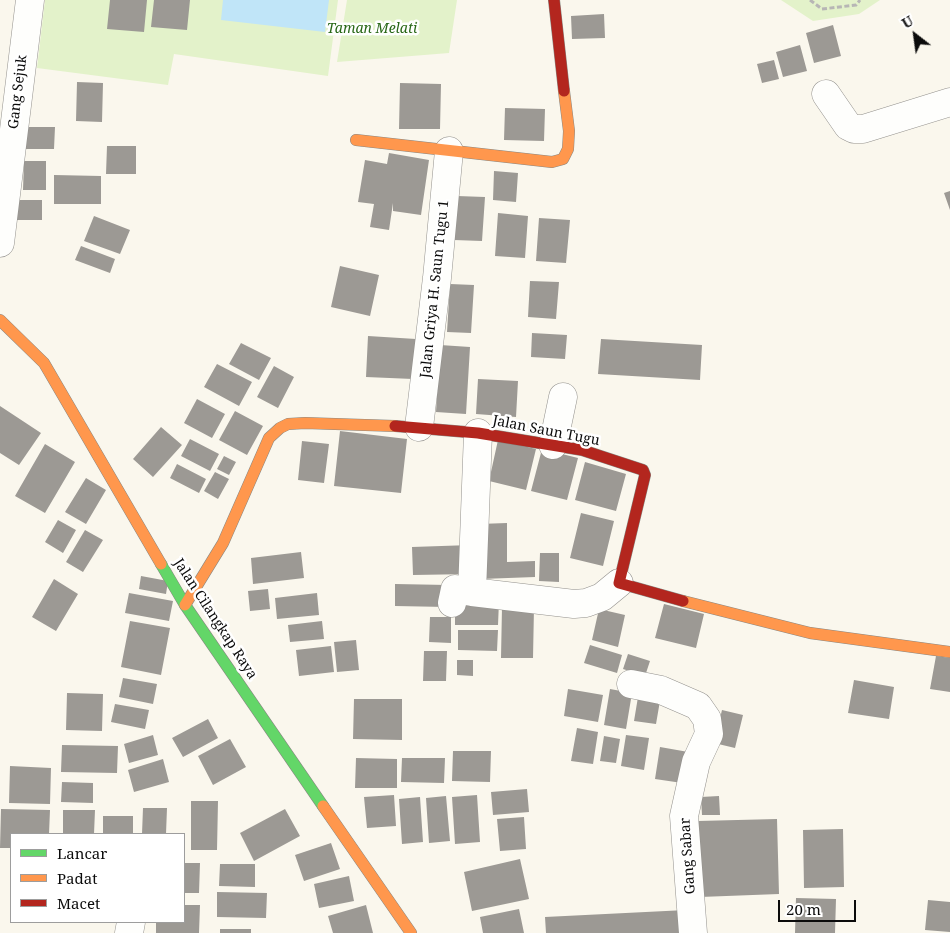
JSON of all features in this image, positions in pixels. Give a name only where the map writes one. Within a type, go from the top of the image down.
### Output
[{"type":"street","name":"Gang Sejuk","points":[[0,243],[30,0]]},
{"type":"street","points":[[356,140],[538,161],[552,162],[563,159],[568,149],[569,131],[554,0]]},
{"type":"street","points":[[826,94],[848,126],[854,129],[863,129],[950,102]]},
{"type":"street","name":"Jalan Griya H. Saun Tugu 1","points":[[419,427],[437,278],[449,151]]},
{"type":"street","name":"Jalan Cilangkap Raya","points":[[0,320],[44,363],[185,605],[412,933]]},
{"type":"street","points":[[553,445],[563,397]]},
{"type":"street","name":"Jalan Saun Tugu","points":[[185,605],[223,543],[270,438],[280,428],[288,424],[305,423],[419,427],[478,434],[582,450],[640,469],[645,475],[619,583]]},
{"type":"street","points":[[478,434],[462,597],[580,604],[602,597],[619,583],[721,612],[810,633],[950,652]]},
{"type":"street","name":"Gang Sabar","points":[[631,684],[661,690],[698,706],[707,720],[709,734],[696,762],[684,816],[694,933]]},
{"type":"path","points":[[810,0],[822,9],[856,5],[860,0]]},
{"type":"green space","points":[[45,0],[338,0],[328,76],[174,54],[168,85],[37,68]]},
{"type":"green space","name":"Taman Melati","points":[[347,0],[457,0],[449,53],[337,62]]},
{"type":"green space","points":[[781,0],[880,0],[859,14],[813,21]]},
{"type":"water","points":[[223,0],[329,0],[325,32],[221,20]]},
{"type":"building","points":[[110,0],[147,0],[144,32],[107,29]]},
{"type":"building","points":[[154,0],[190,0],[187,30],[151,27]]},
{"type":"building","points":[[604,14],[605,38],[572,39],[571,16]]},
{"type":"building","points":[[833,25],[841,56],[814,63],[806,33]]},
{"type":"building","points":[[800,45],[807,71],[783,77],[776,52]]},
{"type":"building","points":[[774,60],[779,79],[762,83],[757,64]]},
{"type":"building","points":[[77,82],[103,83],[102,122],[76,121]]},
{"type":"building","points":[[400,83],[441,84],[440,129],[399,129]]},
{"type":"building","points":[[505,108],[545,109],[544,141],[504,140]]},
{"type":"building","points":[[25,127],[55,127],[54,149],[24,149]]},
{"type":"building","points":[[107,146],[136,146],[136,174],[106,174]]},
{"type":"building","points":[[389,153],[429,160],[421,215],[393,211],[393,203],[389,230],[370,227],[374,204],[358,202],[365,160],[387,164]]},
{"type":"building","points":[[24,161],[46,161],[46,190],[23,190]]},
{"type":"building","points":[[494,171],[518,173],[516,202],[493,200]]},
{"type":"building","points":[[54,175],[101,176],[101,204],[54,204]]},
{"type":"building","points":[[950,191],[950,210],[944,193]]},
{"type":"building","points":[[457,196],[485,197],[482,241],[454,240]]},
{"type":"building","points":[[14,200],[42,200],[42,220],[14,220]]},
{"type":"building","points":[[498,213],[528,216],[525,258],[495,256]]},
{"type":"building","points":[[94,216],[130,230],[120,254],[84,241]]},
{"type":"building","points":[[539,218],[570,220],[566,263],[536,261]]},
{"type":"building","points":[[81,246],[115,259],[110,273],[75,260]]},
{"type":"building","points":[[340,266],[379,275],[370,316],[331,307]]},
{"type":"building","points":[[530,281],[559,282],[556,319],[528,317]]},
{"type":"building","points":[[450,284],[474,285],[471,333],[447,332]]},
{"type":"building","points":[[532,333],[567,335],[565,359],[531,357]]},
{"type":"building","points":[[368,336],[416,339],[413,379],[366,377]]},
{"type":"building","points":[[601,339],[702,345],[700,380],[598,374]]},
{"type":"building","points":[[241,343],[271,358],[259,380],[229,364]]},
{"type":"building","points":[[440,345],[470,347],[466,414],[436,412]]},
{"type":"building","points":[[217,364],[252,382],[239,406],[204,387]]},
{"type":"building","points":[[274,366],[294,377],[278,408],[257,397]]},
{"type":"building","points":[[478,379],[518,381],[516,417],[476,414]]},
{"type":"building","points":[[197,399],[225,414],[212,438],[184,423]]},
{"type":"building","points":[[0,406],[41,433],[19,465],[0,453]]},
{"type":"building","points":[[235,411],[263,426],[247,455],[219,440]]},
{"type":"building","points":[[161,427],[182,445],[153,477],[133,459]]},
{"type":"building","points":[[340,431],[407,439],[401,493],[334,486]]},
{"type":"building","points":[[190,439],[219,454],[210,471],[181,456]]},
{"type":"building","points":[[498,440],[536,449],[526,490],[489,481]]},
{"type":"building","points":[[302,441],[329,444],[324,483],[298,480]]},
{"type":"building","points":[[45,444],[75,462],[45,513],[15,496]]},
{"type":"building","points":[[542,449],[578,458],[567,500],[531,491]]},
{"type":"building","points":[[224,456],[236,462],[229,475],[217,469]]},
{"type":"building","points":[[585,462],[626,474],[616,511],[575,500]]},
{"type":"building","points":[[177,464],[206,479],[199,493],[170,478]]},
{"type":"building","points":[[215,472],[229,479],[218,499],[204,491]]},
{"type":"building","points":[[86,478],[106,490],[86,524],[65,512]]},
{"type":"building","points":[[581,513],[614,521],[603,566],[570,558]]},
{"type":"building","points":[[58,520],[76,530],[63,553],[45,542]]},
{"type":"building","points":[[507,523],[507,562],[535,561],[535,577],[481,579],[479,524]]},
{"type":"building","points":[[85,530],[103,540],[83,572],[66,562]]},
{"type":"building","points":[[471,545],[472,574],[413,575],[412,547]]},
{"type":"building","points":[[301,552],[304,578],[253,584],[251,558]]},
{"type":"building","points":[[540,553],[559,553],[559,582],[539,581]]},
{"type":"building","points":[[141,576],[168,581],[166,594],[139,589]]},
{"type":"building","points":[[54,579],[78,594],[56,631],[32,617]]},
{"type":"building","points":[[395,584],[448,585],[447,607],[395,606]]},
{"type":"building","points":[[268,589],[270,609],[250,611],[248,591]]},
{"type":"building","points":[[129,593],[173,601],[169,621],[125,613]]},
{"type":"building","points":[[317,593],[319,615],[277,619],[275,598]]},
{"type":"building","points":[[455,600],[499,601],[498,625],[455,625]]},
{"type":"building","points":[[664,604],[704,614],[696,648],[655,638]]},
{"type":"building","points":[[502,607],[534,607],[533,658],[501,658]]},
{"type":"building","points":[[599,609],[625,615],[618,647],[592,640]]},
{"type":"building","points":[[430,617],[451,617],[451,643],[429,642]]},
{"type":"building","points":[[130,621],[170,628],[161,675],[121,667]]},
{"type":"building","points":[[322,621],[324,639],[290,642],[288,625]]},
{"type":"building","points":[[458,630],[498,630],[497,651],[458,650]]},
{"type":"building","points":[[356,640],[359,670],[337,672],[334,642]]},
{"type":"building","points":[[590,645],[622,655],[617,673],[584,663]]},
{"type":"building","points":[[331,646],[334,672],[299,676],[296,650]]},
{"type":"building","points":[[424,651],[447,651],[446,681],[423,681]]},
{"type":"building","points":[[628,654],[650,661],[645,676],[623,669]]},
{"type":"building","points":[[936,656],[950,658],[950,692],[930,689]]},
{"type":"building","points":[[457,660],[473,660],[473,676],[457,675]]},
{"type":"building","points":[[123,678],[157,684],[153,704],[119,697]]},
{"type":"building","points":[[854,680],[894,687],[889,719],[848,713]]},
{"type":"building","points":[[568,689],[603,695],[598,722],[564,716]]},
{"type":"building","points":[[610,689],[632,693],[626,729],[604,725]]},
{"type":"building","points":[[639,691],[661,695],[656,724],[634,721]]},
{"type":"building","points":[[67,693],[103,694],[102,731],[66,730]]},
{"type":"building","points":[[354,699],[402,699],[402,740],[353,739]]},
{"type":"building","points":[[115,704],[149,710],[145,729],[111,722]]},
{"type":"building","points":[[722,710],[743,715],[735,748],[714,743]]},
{"type":"building","points":[[208,719],[218,738],[183,757],[172,738]]},
{"type":"building","points":[[577,728],[598,732],[593,764],[571,761]]},
{"type":"building","points":[[153,735],[158,755],[129,763],[124,744]]},
{"type":"building","points":[[626,735],[649,738],[644,770],[621,766]]},
{"type":"building","points":[[604,736],[620,739],[616,763],[600,761]]},
{"type":"building","points":[[230,739],[246,767],[213,785],[198,756]]},
{"type":"building","points":[[62,745],[118,746],[117,773],[61,772]]},
{"type":"building","points":[[660,747],[694,753],[689,784],[655,779]]},
{"type":"building","points":[[453,751],[491,751],[490,782],[452,781]]},
{"type":"building","points":[[356,758],[397,759],[397,788],[355,788]]},
{"type":"building","points":[[402,758],[445,758],[444,783],[401,782]]},
{"type":"building","points":[[163,759],[169,782],[134,792],[128,770]]},
{"type":"building","points":[[10,766],[51,768],[50,804],[9,803]]},
{"type":"building","points":[[62,782],[93,783],[93,803],[61,802]]},
{"type":"building","points":[[527,789],[529,812],[493,815],[491,792]]},
{"type":"building","points":[[394,795],[396,826],[367,828],[364,797]]},
{"type":"building","points":[[477,795],[480,842],[455,844],[452,797]]},
{"type":"building","points":[[446,796],[450,841],[429,843],[426,798]]},
{"type":"building","points":[[719,796],[720,815],[702,815],[701,797]]},
{"type":"building","points":[[420,797],[423,842],[402,844],[399,799]]},
{"type":"building","points":[[191,801],[218,801],[217,850],[191,850]]},
{"type":"building","points":[[143,808],[167,808],[166,833],[142,833]]},
{"type":"building","points":[[1,809],[50,810],[49,833],[10,833],[10,848],[0,848]]},
{"type":"building","points":[[285,809],[300,836],[254,861],[240,833]]},
{"type":"building","points":[[63,810],[95,810],[94,833],[63,833]]},
{"type":"building","points":[[103,816],[133,816],[133,833],[103,833]]},
{"type":"building","points":[[524,817],[526,849],[500,851],[497,819]]},
{"type":"building","points":[[777,819],[779,894],[700,897],[698,821]]},
{"type":"building","points":[[843,829],[844,887],[804,888],[803,830]]},
{"type":"building","points":[[331,843],[340,869],[304,881],[295,855]]},
{"type":"building","points":[[520,859],[529,899],[472,911],[464,872]]},
{"type":"building","points":[[185,863],[200,863],[199,893],[185,893]]},
{"type":"building","points":[[220,864],[255,864],[255,887],[219,886]]},
{"type":"building","points":[[349,876],[354,901],[319,908],[314,884]]},
{"type":"building","points":[[217,892],[267,893],[266,918],[217,917]]},
{"type":"building","points":[[796,898],[836,899],[835,933],[795,933]]},
{"type":"building","points":[[928,900],[950,902],[950,932],[925,930]]},
{"type":"building","points":[[185,905],[200,905],[199,933],[156,933],[156,923],[185,923]]},
{"type":"building","points":[[366,905],[373,933],[333,933],[328,916]]},
{"type":"building","points":[[519,909],[524,933],[483,933],[480,917]]},
{"type":"building","points":[[686,910],[687,933],[546,933],[545,917]]},
{"type":"building","points":[[220,929],[251,929],[251,933],[220,933]]},
{"type":"traffic: fast","points":[[161,564],[185,605],[323,806]]},
{"type":"traffic: slow","points":[[356,140],[552,162],[563,159],[568,149],[569,131],[564,91]]},
{"type":"traffic: slow","points":[[0,320],[44,363],[161,564]]},
{"type":"traffic: slow","points":[[185,605],[223,543],[269,438],[280,428],[288,424],[305,423],[395,426]]},
{"type":"traffic: slow","points":[[683,601],[810,633],[950,652]]},
{"type":"traffic: slow","points":[[323,806],[411,933]]},
{"type":"traffic: jam","points":[[554,0],[564,91]]},
{"type":"traffic: jam","points":[[395,426],[478,433],[582,450],[643,470],[645,475],[619,583],[683,601]]}]
